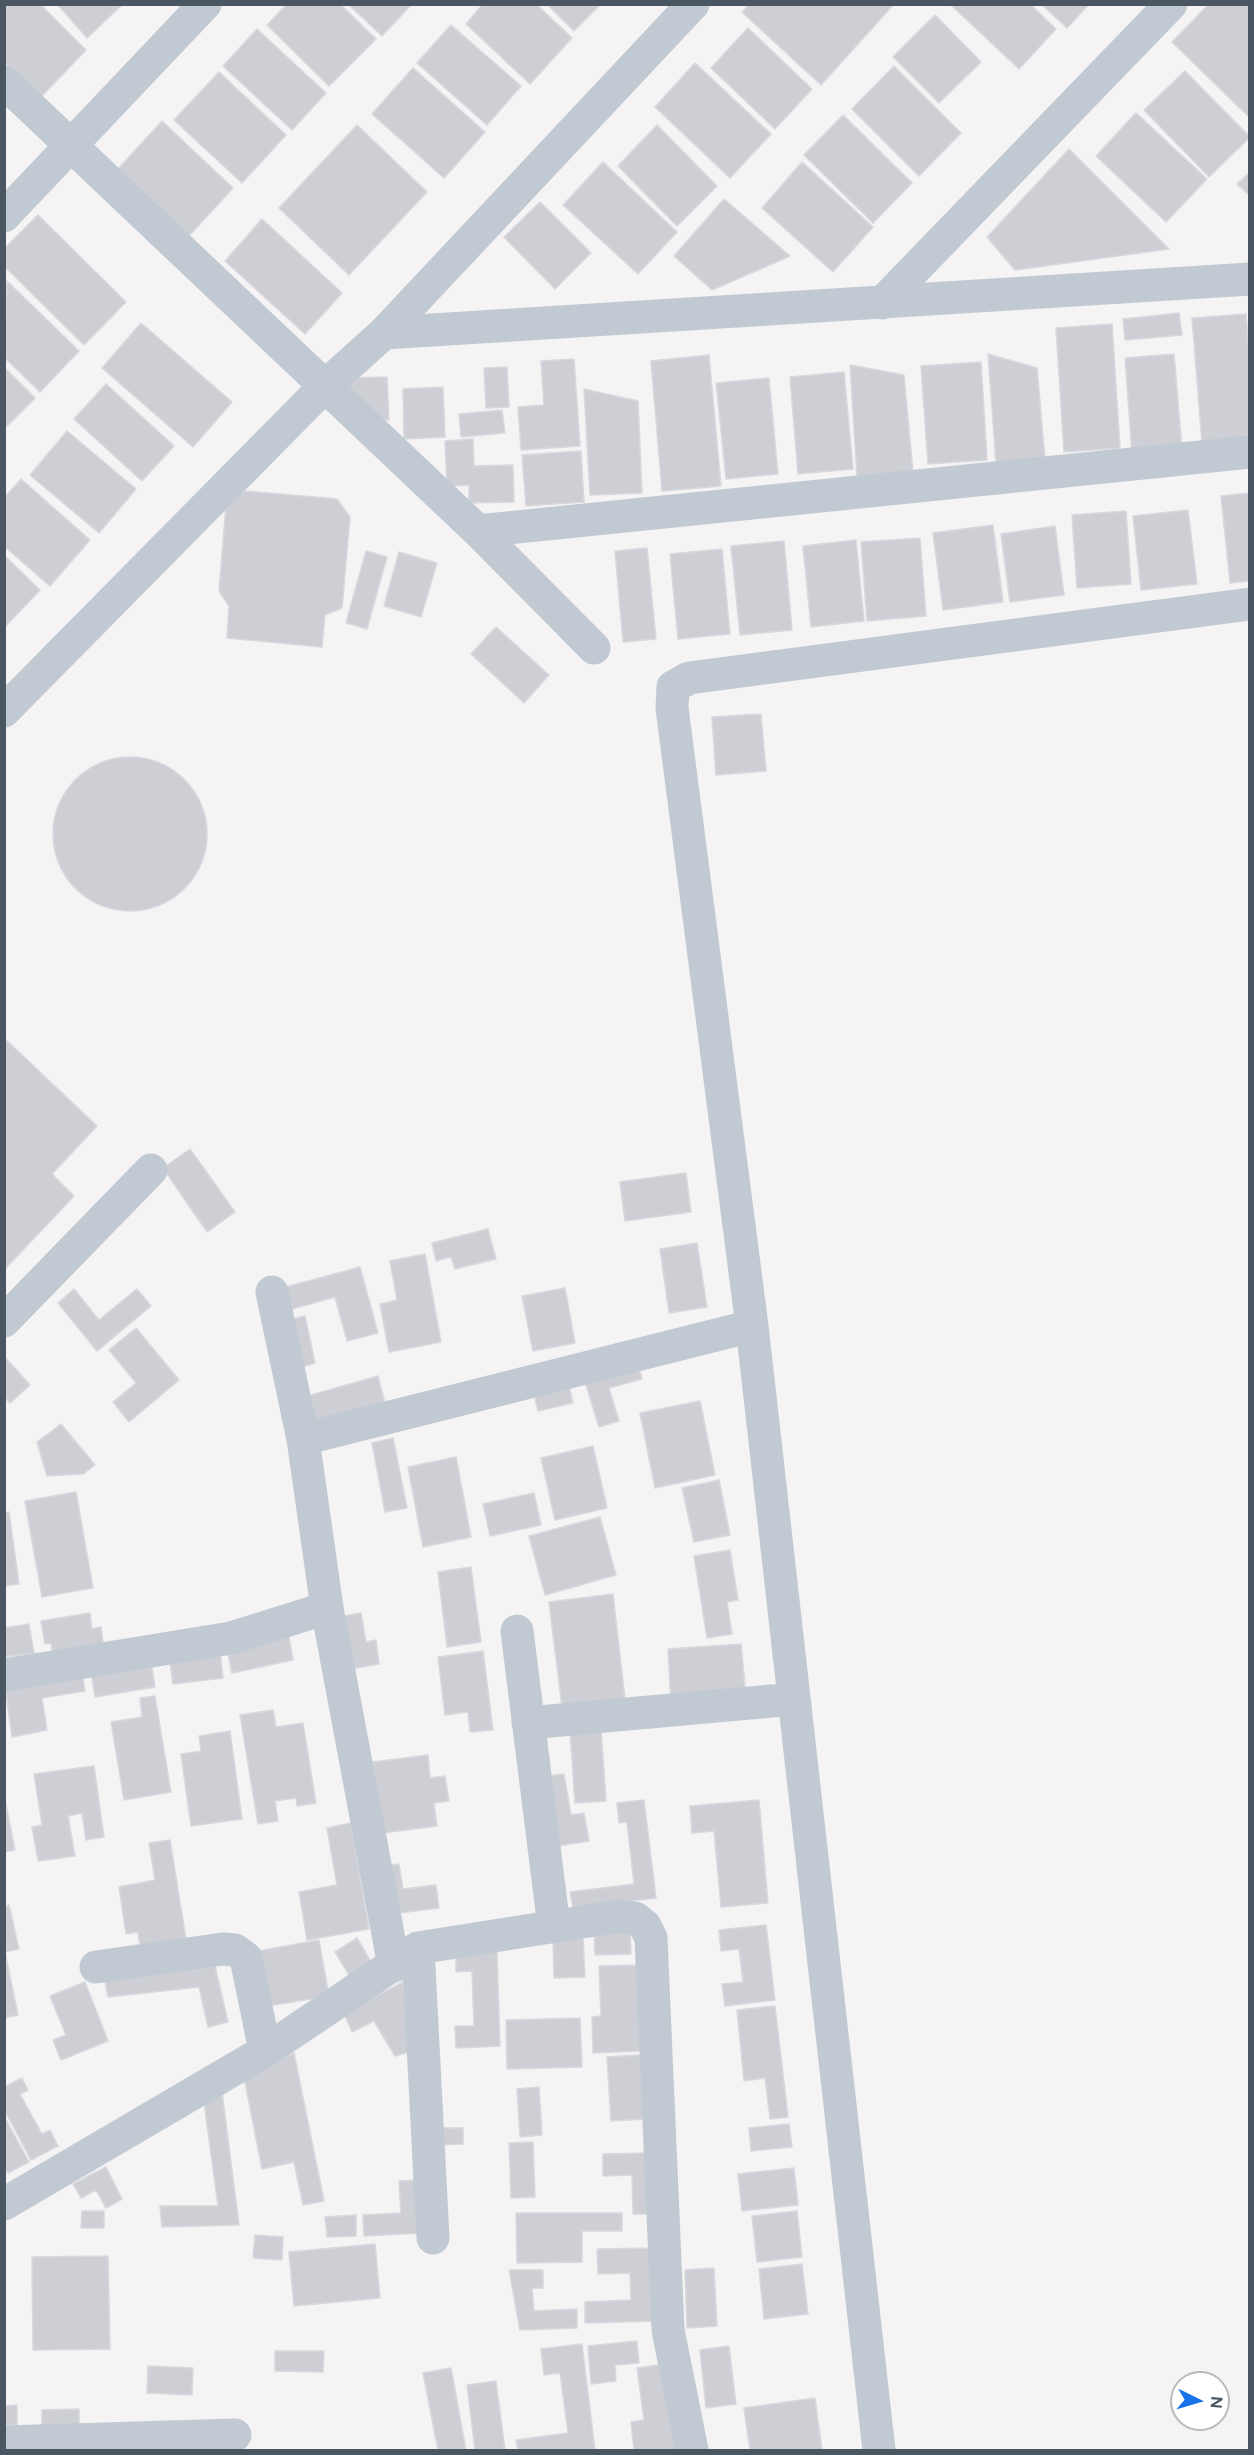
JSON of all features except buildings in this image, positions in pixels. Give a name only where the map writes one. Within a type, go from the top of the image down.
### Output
[{"type":"street","points":[[4,216],[72,147],[205,4]]},
{"type":"street","points":[[4,711],[324,387],[384,333],[693,4]]},
{"type":"street","points":[[882,303],[1171,4]]},
{"type":"street","points":[[4,82],[478,531],[594,648]]},
{"type":"street","points":[[384,333],[1250,279]]},
{"type":"street","points":[[478,531],[1250,453]]},
{"type":"street","points":[[879,2451],[752,1326],[672,708],[674,687],[689,678],[1250,604]]},
{"type":"street","points":[[4,1321],[151,1170]]},
{"type":"street","points":[[272,1292],[303,1439],[327,1608],[406,1957],[433,2238]]},
{"type":"street","points":[[303,1439],[752,1326]]},
{"type":"street","points":[[4,1675],[231,1638],[327,1608]]},
{"type":"street","points":[[517,1631],[554,1927]]},
{"type":"street","points":[[528,1723],[794,1699]]},
{"type":"street","points":[[4,2204],[265,2051],[406,1957],[554,1927],[620,1916],[635,1918],[645,1926],[651,1938],[668,2330],[692,2451]]},
{"type":"street","points":[[96,1967],[223,1948],[235,1950],[246,1958],[265,2051]]},
{"type":"street","points":[[4,2442],[235,2435]]}]
